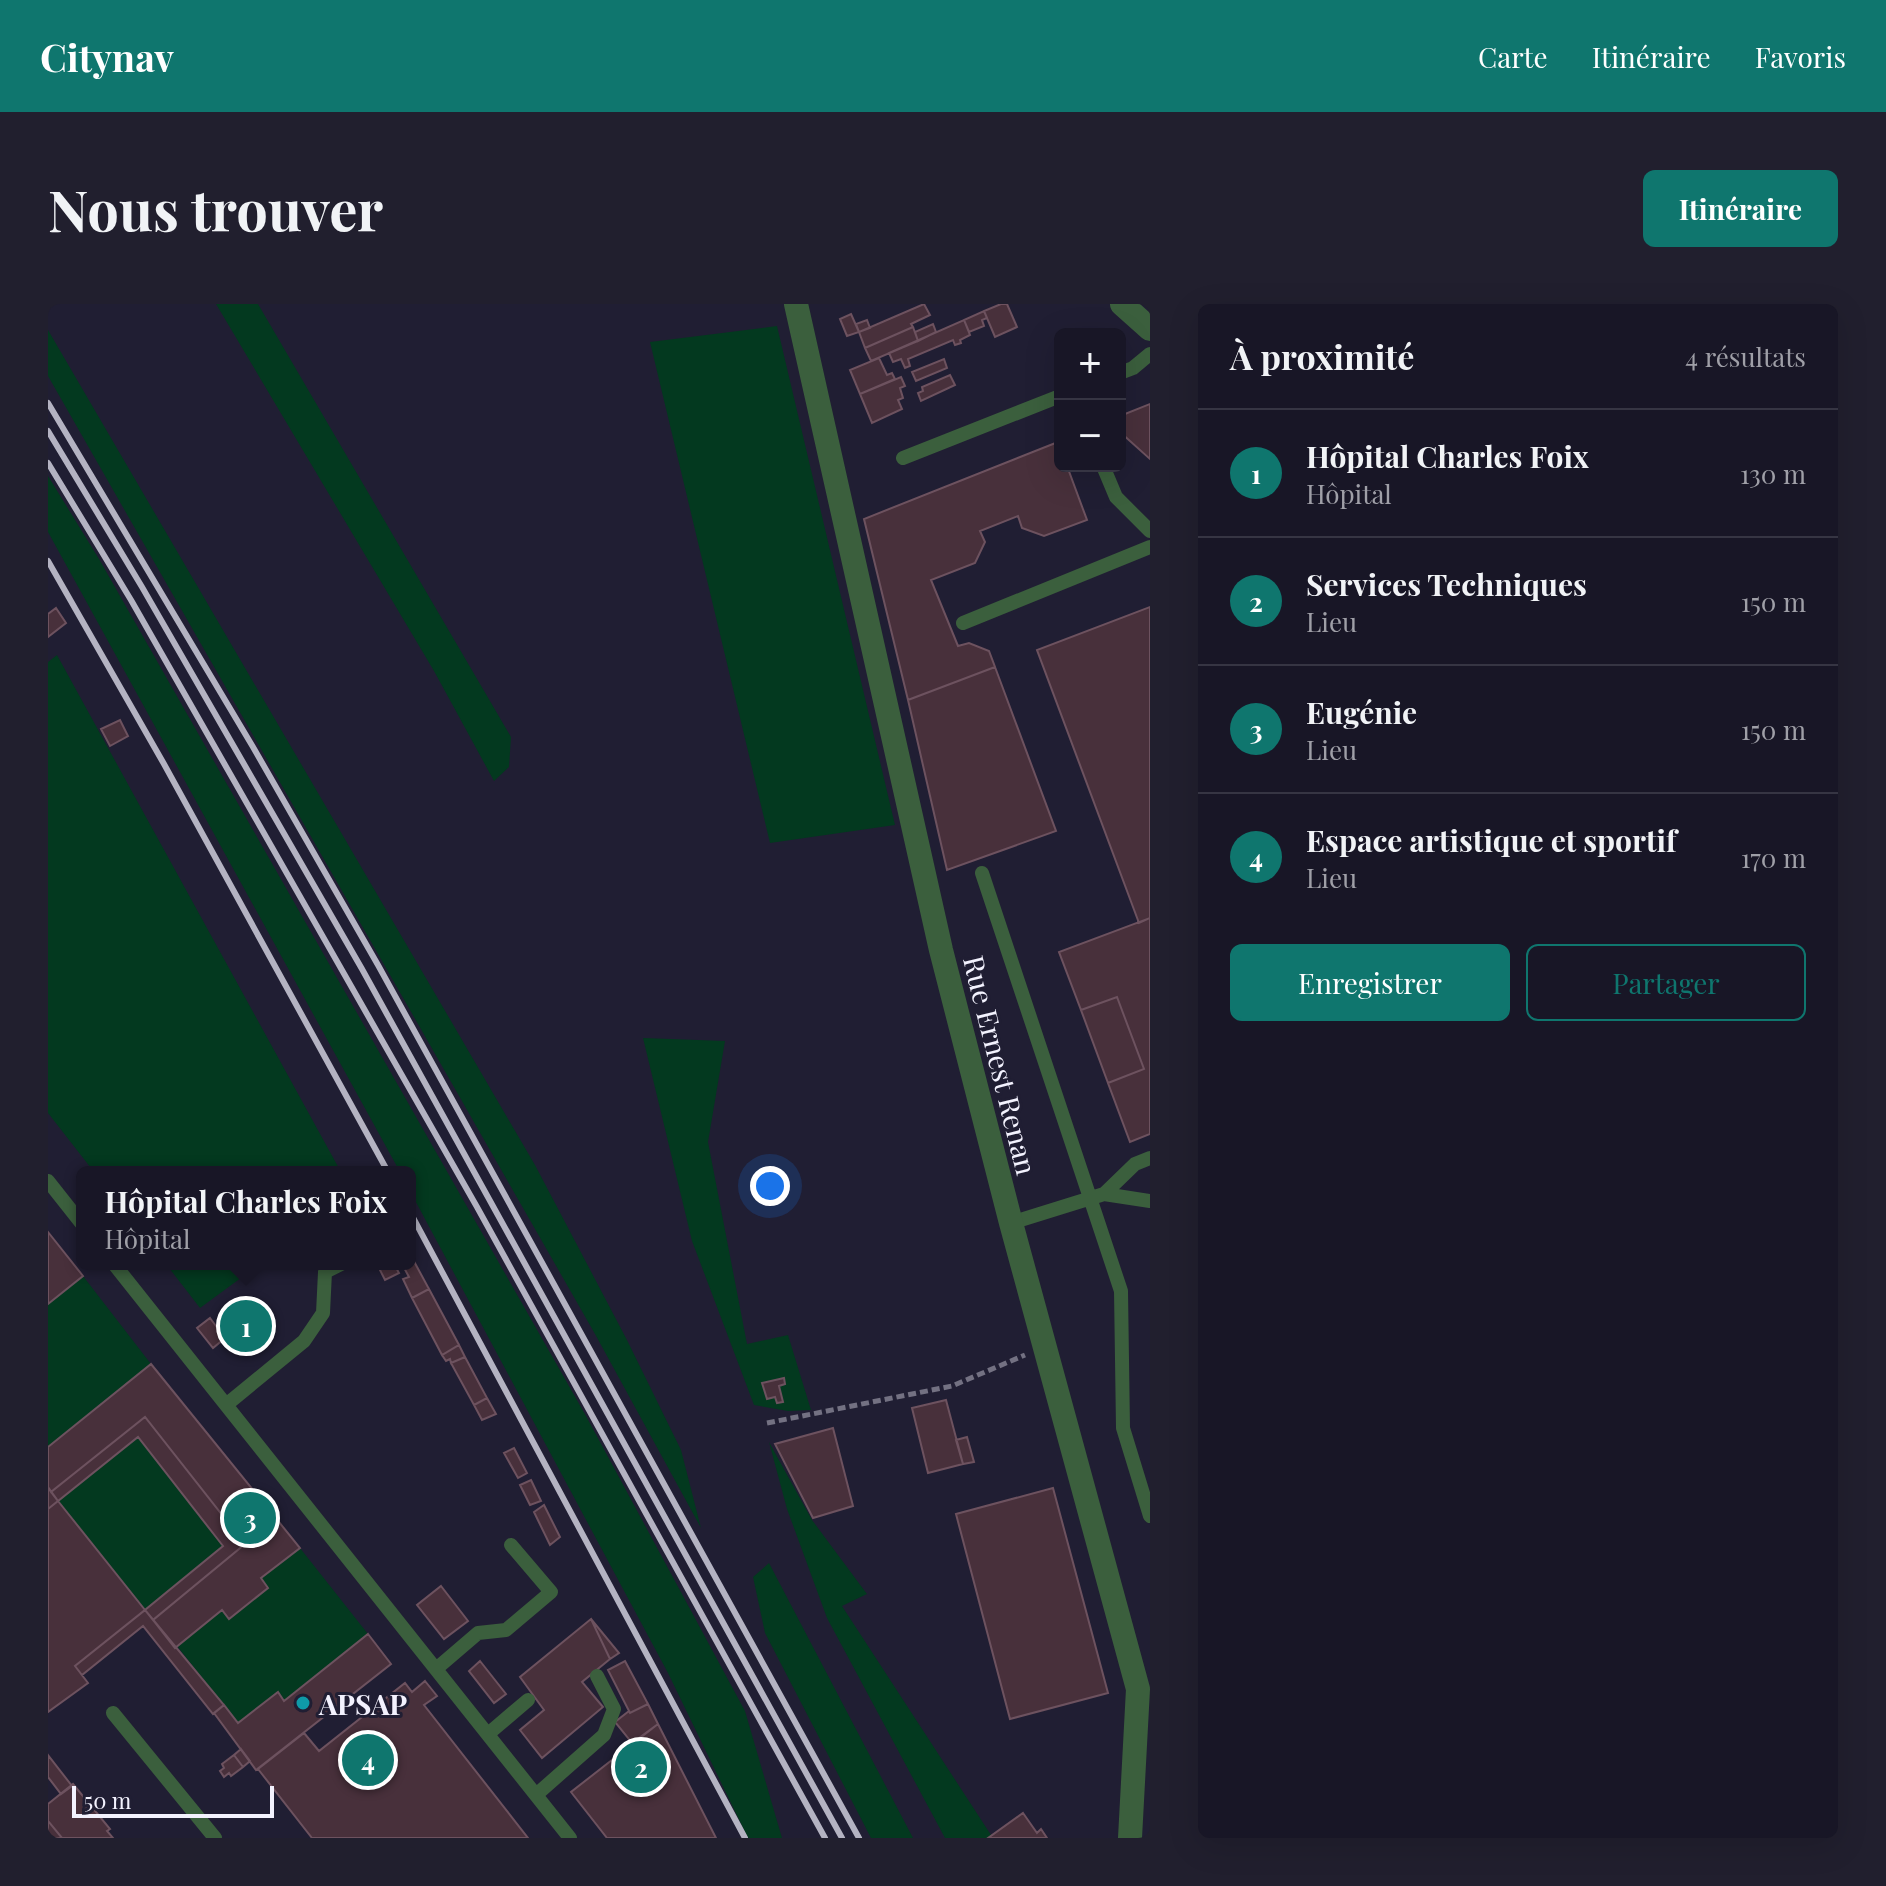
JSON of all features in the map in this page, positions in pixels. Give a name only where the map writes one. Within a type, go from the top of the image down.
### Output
[{"type":"street","name":"Rue Ernest Renan","points":[[796,304],[941,950],[1044,1347],[1138,1689],[1130,1838]]},
{"type":"street","points":[[1122,304],[1150,329]]},
{"type":"lane","points":[[1126,371],[1150,354]]},
{"type":"lane","points":[[903,458],[1054,398]]},
{"type":"lane","points":[[1106,472],[1116,497],[1150,531]]},
{"type":"lane","points":[[963,623],[1150,547]]},
{"type":"lane","points":[[982,873],[1097,1197],[1121,1291],[1123,1428],[1150,1516]]},
{"type":"lane","points":[[1097,1197],[1135,1164],[1150,1158]]},
{"type":"lane","points":[[48,1181],[76,1216]]},
{"type":"lane","points":[[1011,1223],[1097,1197],[1150,1201]]},
{"type":"lane","points":[[119,1270],[570,1838]]},
{"type":"lane","points":[[226,1405],[304,1341],[323,1313],[325,1272],[329,1270]]},
{"type":"lane","points":[[436,1669],[478,1633],[506,1630],[551,1592],[511,1545]]},
{"type":"lane","points":[[536,1795],[604,1735],[614,1709],[597,1676]]},
{"type":"lane","points":[[488,1734],[528,1700]]},
{"type":"lane","points":[[113,1713],[215,1838]]},
{"type":"path","points":[[767,1423],[952,1386],[1044,1347]]},
{"type":"green space","points":[[216,304],[258,304],[511,737],[509,767],[494,781],[434,671]]},
{"type":"green space","points":[[777,326],[895,825],[770,843],[650,342]]},
{"type":"green space","points":[[48,330],[535,1165],[681,1450],[701,1528],[595,1334],[48,376]]},
{"type":"green space","points":[[48,476],[99,559],[586,1416],[745,1711],[782,1838],[748,1838],[668,1673],[416,1202],[416,1166],[397,1166],[48,532]]},
{"type":"green space","points":[[57,655],[338,1166],[89,1166],[48,1113],[48,662]]},
{"type":"green space","points":[[643,1038],[725,1041],[708,1142],[747,1344],[788,1335],[811,1410],[788,1411],[754,1405],[692,1241]]},
{"type":"green space","points":[[171,1270],[252,1270],[200,1308]]},
{"type":"green space","points":[[83,1276],[151,1364],[48,1447],[48,1304]]},
{"type":"green space","points":[[138,1437],[223,1546],[145,1610],[58,1501]]},
{"type":"green space","points":[[769,1442],[812,1520],[867,1594],[842,1606],[993,1838],[945,1838],[827,1618],[787,1509]]},
{"type":"green space","points":[[300,1548],[368,1634],[284,1701],[278,1692],[238,1723],[177,1646],[222,1610],[229,1619],[261,1578]]},
{"type":"green space","points":[[769,1563],[913,1838],[871,1838],[765,1633],[753,1577]]},
{"type":"building","points":[[924,304],[930,315],[911,324],[913,327],[865,348],[859,332]]},
{"type":"building","points":[[1007,304],[1017,327],[995,337],[984,311]]},
{"type":"building","points":[[984,311],[987,318],[982,320],[984,326],[969,332],[964,320]]},
{"type":"building","points":[[851,314],[859,332],[847,336],[840,319]]},
{"type":"building","points":[[867,320],[870,328],[859,332],[856,324]]},
{"type":"building","points":[[964,320],[970,335],[960,340],[961,343],[955,345],[953,340],[908,359],[910,366],[905,368],[901,359],[893,362],[889,353]]},
{"type":"building","points":[[933,324],[936,332],[918,341],[915,332]]},
{"type":"building","points":[[913,327],[918,341],[871,361],[865,348]]},
{"type":"building","points":[[879,358],[887,375],[892,373],[895,379],[860,394],[850,370]]},
{"type":"building","points":[[944,359],[947,368],[916,381],[912,372]]},
{"type":"building","points":[[950,375],[955,385],[921,401],[918,393],[923,391],[922,387]]},
{"type":"building","points":[[901,377],[905,386],[900,388],[903,398],[898,400],[902,409],[872,423],[860,394]]},
{"type":"building","points":[[1150,404],[1150,459],[1126,437],[1126,414]]},
{"type":"building","points":[[1054,444],[1054,472],[1069,472],[1087,520],[1044,536],[1022,528],[1018,516],[980,531],[985,542],[975,563],[931,580],[958,646],[969,643],[989,651],[995,667],[908,700],[864,519]]},
{"type":"building","points":[[1150,607],[1150,918],[1139,923],[1037,650]]},
{"type":"building","points":[[56,608],[66,623],[48,637],[48,614]]},
{"type":"building","points":[[995,667],[1056,831],[947,870],[908,700]]},
{"type":"building","points":[[120,720],[128,736],[110,746],[101,729]]},
{"type":"building","points":[[1150,918],[1150,1134],[1130,1142],[1108,1083],[1144,1069],[1117,997],[1081,1010],[1059,952]]},
{"type":"building","points":[[1117,997],[1144,1069],[1108,1083],[1081,1010]]},
{"type":"building","points":[[48,1232],[83,1276],[48,1304]]},
{"type":"building","points":[[416,1265],[429,1289],[412,1298],[403,1279],[409,1277],[405,1270],[416,1270]]},
{"type":"building","points":[[380,1270],[397,1270],[399,1273],[385,1280]]},
{"type":"building","points":[[429,1289],[459,1345],[442,1355],[412,1298]]},
{"type":"building","points":[[210,1318],[225,1338],[213,1348],[197,1328]]},
{"type":"building","points":[[459,1345],[465,1357],[451,1363],[450,1359],[446,1361],[442,1355]]},
{"type":"building","points":[[465,1357],[487,1398],[474,1405],[451,1363]]},
{"type":"building","points":[[151,1364],[300,1548],[261,1578],[268,1588],[229,1619],[222,1610],[175,1648],[153,1620],[245,1544],[145,1417],[51,1492],[48,1487],[48,1447]]},
{"type":"building","points":[[784,1378],[785,1384],[779,1386],[783,1402],[777,1403],[775,1397],[767,1399],[762,1383]]},
{"type":"building","points":[[487,1398],[496,1414],[482,1420],[474,1405]]},
{"type":"building","points":[[946,1400],[963,1464],[928,1473],[912,1408]]},
{"type":"building","points":[[145,1417],[245,1544],[153,1620],[145,1610],[223,1546],[138,1437],[58,1501],[51,1492]]},
{"type":"building","points":[[833,1428],[853,1506],[813,1518],[775,1444]]},
{"type":"building","points":[[967,1437],[974,1462],[963,1464],[956,1440]]},
{"type":"building","points":[[514,1448],[527,1473],[518,1478],[504,1453]]},
{"type":"building","points":[[531,1480],[541,1501],[530,1505],[520,1485]]},
{"type":"building","points":[[48,1487],[58,1501],[48,1509]]},
{"type":"building","points":[[1053,1488],[1108,1693],[1010,1719],[956,1514]]},
{"type":"building","points":[[58,1501],[145,1610],[75,1666],[88,1683],[48,1712],[48,1509]]},
{"type":"building","points":[[544,1505],[560,1537],[550,1545],[534,1512]]},
{"type":"building","points":[[441,1586],[468,1621],[444,1639],[417,1605]]},
{"type":"building","points":[[145,1610],[224,1705],[213,1714],[143,1626],[82,1675],[75,1666]]},
{"type":"building","points":[[591,1619],[610,1659],[582,1682],[603,1707],[542,1758],[520,1730],[544,1710],[520,1677]]},
{"type":"building","points":[[591,1619],[619,1653],[610,1659]]},
{"type":"building","name":"APSAP","points":[[368,1634],[391,1664],[256,1770],[214,1713],[224,1705],[238,1723],[278,1692],[284,1701]]},
{"type":"building","points":[[480,1661],[506,1694],[494,1703],[469,1671]]},
{"type":"building","points":[[625,1661],[648,1704],[630,1713],[608,1670]]},
{"type":"building","points":[[425,1681],[437,1696],[424,1705],[528,1838],[312,1838],[258,1769],[304,1733],[319,1751],[405,1683],[412,1692]]},
{"type":"building","points":[[648,1704],[658,1724],[632,1743],[615,1722],[629,1711]]},
{"type":"building","points":[[658,1724],[716,1838],[607,1838],[571,1792]]},
{"type":"building","points":[[241,1749],[250,1761],[243,1767],[234,1755]]},
{"type":"building","points":[[48,1755],[72,1786],[61,1794],[48,1777]]},
{"type":"building","points":[[234,1755],[243,1767],[224,1777],[220,1771],[224,1768],[222,1764]]},
{"type":"building","points":[[73,1784],[110,1829],[107,1831],[113,1838],[62,1838],[48,1821],[48,1804]]},
{"type":"building","points":[[1023,1813],[1037,1833],[1041,1829],[1047,1838],[988,1838]]},
{"type":"building","points":[[48,1821],[62,1838],[48,1838]]},
{"type":"railway","points":[[48,403],[253,747],[378,965],[859,1838]]},
{"type":"railway","points":[[48,431],[142,587],[362,969],[842,1838]]},
{"type":"railway","points":[[48,463],[131,600],[477,1207],[825,1838]]},
{"type":"railway","points":[[48,561],[164,764],[385,1166]]},
{"type":"railway","points":[[416,1223],[745,1838]]},
{"type":"place","name":"Hôpital Charles Foix","points":[[246,1326]]},
{"type":"place","name":"Eugénie","points":[[250,1518]]},
{"type":"place","name":"APSAP","points":[[303,1703]]},
{"type":"place","name":"Espace artistique et sportif","points":[[368,1760]]},
{"type":"place","name":"Services Techniques","points":[[641,1767]]}]
